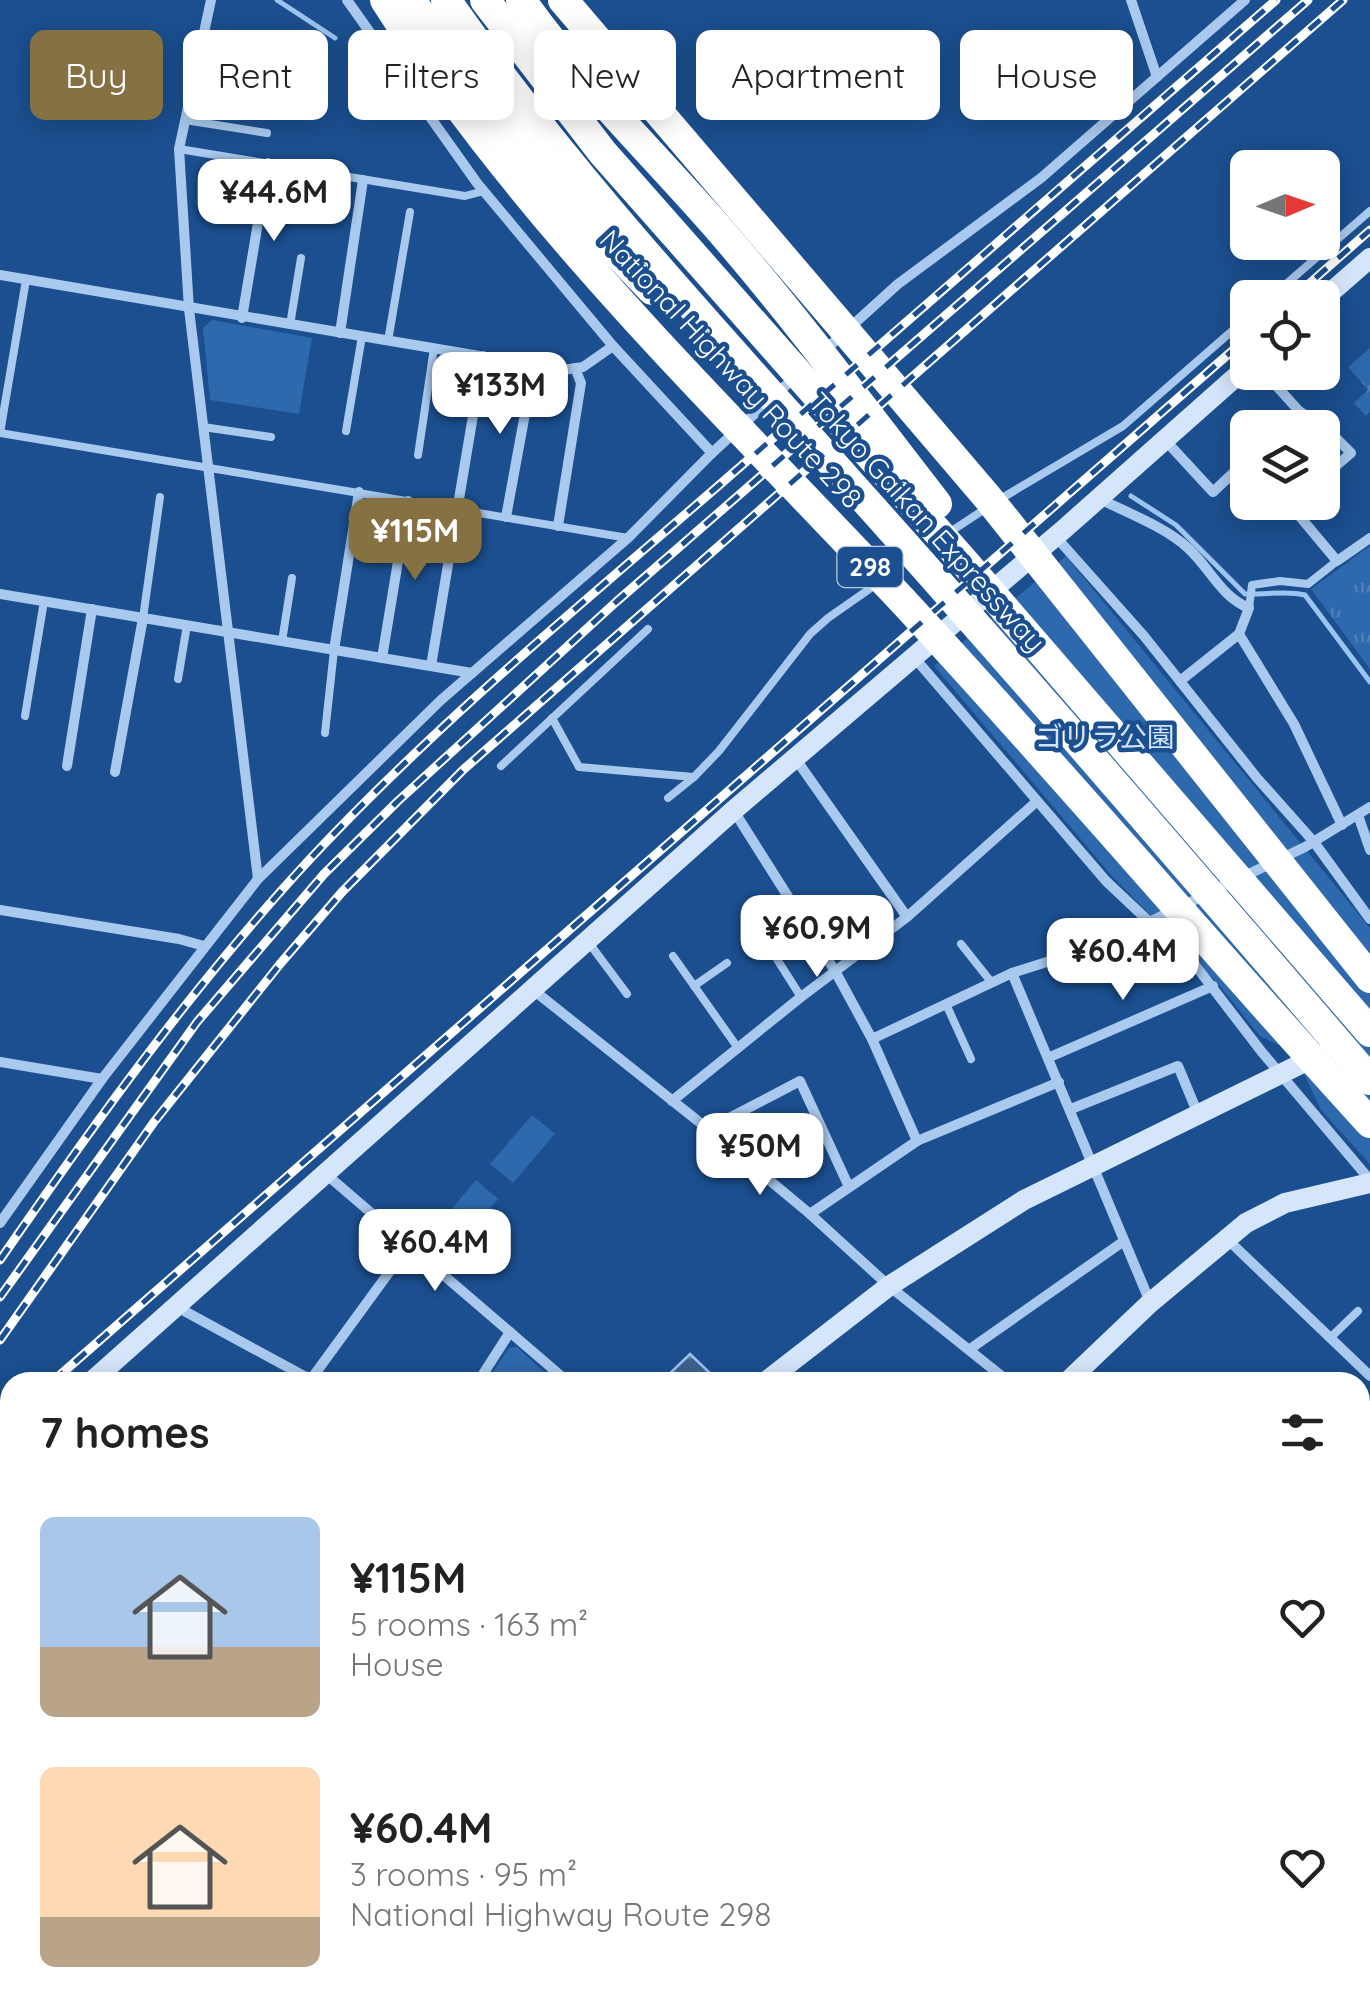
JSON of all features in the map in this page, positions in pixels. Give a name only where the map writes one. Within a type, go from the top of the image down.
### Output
[{"type":"highway","name":"National Highway Route 298","points":[[384,0],[470,120],[567,239],[677,363],[904,602],[1370,1123]]},
{"type":"highway","points":[[410,0],[567,202],[643,282],[848,480]]},
{"type":"highway","name":"Tokyo Gaikan Expressway","points":[[446,0],[663,276],[848,480],[1370,1080]]},
{"type":"highway","name":"Tokyo Gaikan Expressway","points":[[486,0],[604,154],[1370,1031]]},
{"type":"highway","points":[[521,0],[587,83],[724,234],[808,337],[978,557],[1106,712],[1144,771]]},
{"type":"highway","points":[[563,0],[988,498],[1370,978]]},
{"type":"street","points":[[204,30],[210,0]]},
{"type":"street","points":[[347,0],[484,191],[613,346],[712,453]]},
{"type":"street","points":[[1130,0],[1157,77]]},
{"type":"street","points":[[0,1223],[102,1079],[258,880],[472,673],[628,538],[712,453],[898,284],[1041,178],[1245,0]]},
{"type":"street","points":[[185,120],[179,149],[189,309],[258,880]]},
{"type":"street","points":[[242,318],[268,163]]},
{"type":"street","points":[[340,333],[363,180]]},
{"type":"street","points":[[1340,284],[1370,258]]},
{"type":"street","points":[[0,276],[563,370],[583,367],[613,346]]},
{"type":"street","points":[[431,666],[483,356]]},
{"type":"street","points":[[506,517],[534,364]]},
{"type":"street","points":[[558,526],[582,383],[574,368]]},
{"type":"street","points":[[102,1372],[734,810],[1056,536],[1230,382]]},
{"type":"street","points":[[1280,390],[1298,410]]},
{"type":"street","points":[[1164,439],[1212,492],[1230,476]]},
{"type":"street","points":[[1340,441],[1351,452],[1340,462]]},
{"type":"street","points":[[334,650],[358,492]]},
{"type":"street","points":[[1097,498],[1188,548],[1236,603],[1249,607],[1239,634],[1180,681]]},
{"type":"street","points":[[382,658],[408,501]]},
{"type":"street","points":[[1303,520],[1337,562],[1370,538]]},
{"type":"street","points":[[1056,536],[1314,842],[1370,918]]},
{"type":"street","points":[[0,594],[472,673]]},
{"type":"street","points":[[67,766],[92,609]]},
{"type":"street","points":[[114,772],[142,618]]},
{"type":"street","points":[[1239,634],[1294,724],[1342,825]]},
{"type":"street","points":[[913,656],[1106,881],[1213,986],[1370,1182],[1286,1202],[1256,1217],[1225,1238],[1150,1303],[1078,1372]]},
{"type":"street","points":[[795,758],[907,917]]},
{"type":"street","points":[[672,1102],[800,997],[907,917],[1036,802]]},
{"type":"street","points":[[872,1039],[1012,973],[1078,952],[1150,922],[1314,842],[1370,807]]},
{"type":"street","points":[[734,810],[835,971],[872,1039],[918,1140]]},
{"type":"street","points":[[1358,815],[1370,850]]},
{"type":"street","points":[[0,910],[204,946]]},
{"type":"street","points":[[1012,973],[1150,1303]]},
{"type":"street","points":[[1050,1057],[1213,986]]},
{"type":"street","points":[[532,988],[708,1129],[889,1286],[997,1372]]},
{"type":"street","points":[[778,1372],[889,1286],[977,1228],[1092,1164],[1370,1031]]},
{"type":"street","points":[[0,1062],[102,1079]]},
{"type":"street","points":[[1070,1109],[1178,1066],[1198,1114]]},
{"type":"street","points":[[708,1129],[800,1081],[849,1187]]},
{"type":"street","points":[[810,1214],[918,1140],[1059,1082]]},
{"type":"street","points":[[327,1175],[556,1372]]},
{"type":"street","points":[[1225,1238],[1365,1372]]},
{"type":"street","points":[[970,1350],[1124,1240]]},
{"type":"street","points":[[319,1372],[410,1246]]},
{"type":"street","points":[[177,1307],[294,1372]]},
{"type":"street","points":[[484,1372],[510,1332]]},
{"type":"lane","points":[[185,120],[267,132]]},
{"type":"lane","points":[[179,149],[465,196],[484,191]]},
{"type":"lane","points":[[1290,280],[1370,210]]},
{"type":"lane","points":[[388,341],[410,212]]},
{"type":"lane","points":[[290,325],[301,258]]},
{"type":"lane","points":[[26,280],[0,433],[628,538]]},
{"type":"lane","points":[[932,545],[1123,426],[1230,333]]},
{"type":"lane","points":[[346,431],[362,336]]},
{"type":"lane","points":[[418,455],[434,348]]},
{"type":"lane","points":[[203,427],[271,437]]},
{"type":"lane","points":[[142,618],[160,497]]},
{"type":"lane","points":[[902,566],[917,555]]},
{"type":"lane","points":[[1249,607],[1252,585],[1280,581],[1308,584],[1337,562]]},
{"type":"lane","points":[[668,798],[719,751],[810,634],[887,576]]},
{"type":"lane","points":[[282,641],[292,578]]},
{"type":"lane","points":[[25,716],[44,601]]},
{"type":"lane","points":[[178,679],[187,626]]},
{"type":"lane","points":[[501,766],[648,629]]},
{"type":"lane","points":[[325,733],[334,650]]},
{"type":"lane","points":[[552,718],[580,767],[694,776]]},
{"type":"lane","points":[[747,912],[800,997]]},
{"type":"lane","points":[[587,940],[627,994]]},
{"type":"lane","points":[[961,944],[992,983]]},
{"type":"lane","points":[[673,956],[738,1048]]},
{"type":"lane","points":[[694,986],[727,964]]},
{"type":"lane","points":[[946,1004],[971,1059]]},
{"type":"lane","points":[[1330,1338],[1358,1311]]},
{"type":"green space","points":[[212,320],[312,338],[299,414],[210,400],[203,328]]},
{"type":"green space","points":[[1370,348],[1370,412],[1366,416],[1354,403],[1368,390],[1348,367]]},
{"type":"green space","points":[[1370,546],[1370,669],[1311,589]]},
{"type":"green space","name":"ゴリラ公園","points":[[1066,556],[1370,928],[1370,1164],[1321,1110],[1302,1070],[1279,1045],[1260,1036],[1219,985],[1112,876],[934,666]]},
{"type":"green space","points":[[532,1115],[555,1134],[513,1183],[490,1164]]},
{"type":"green space","points":[[476,1180],[498,1199],[456,1249],[434,1230]]},
{"type":"green space","points":[[517,1347],[544,1372],[493,1372],[509,1348]]},
{"type":"water","points":[[690,1354],[709,1372],[671,1372]]},
{"type":"waterway","points":[[277,0],[335,38]]},
{"type":"waterway","points":[[1131,496],[1176,525],[1245,594],[1305,595],[1370,682]]},
{"type":"railway","points":[[0,1260],[187,1004],[268,906],[358,809],[508,668],[1276,0]]},
{"type":"railway","points":[[0,1297],[197,1022],[324,874],[616,602],[1308,0]]},
{"type":"railway","points":[[0,1340],[154,1122],[280,964],[342,892],[464,769],[1343,0]]},
{"type":"railway","points":[[1313,280],[1370,230]]},
{"type":"railway","points":[[63,1372],[1230,353]]}]
